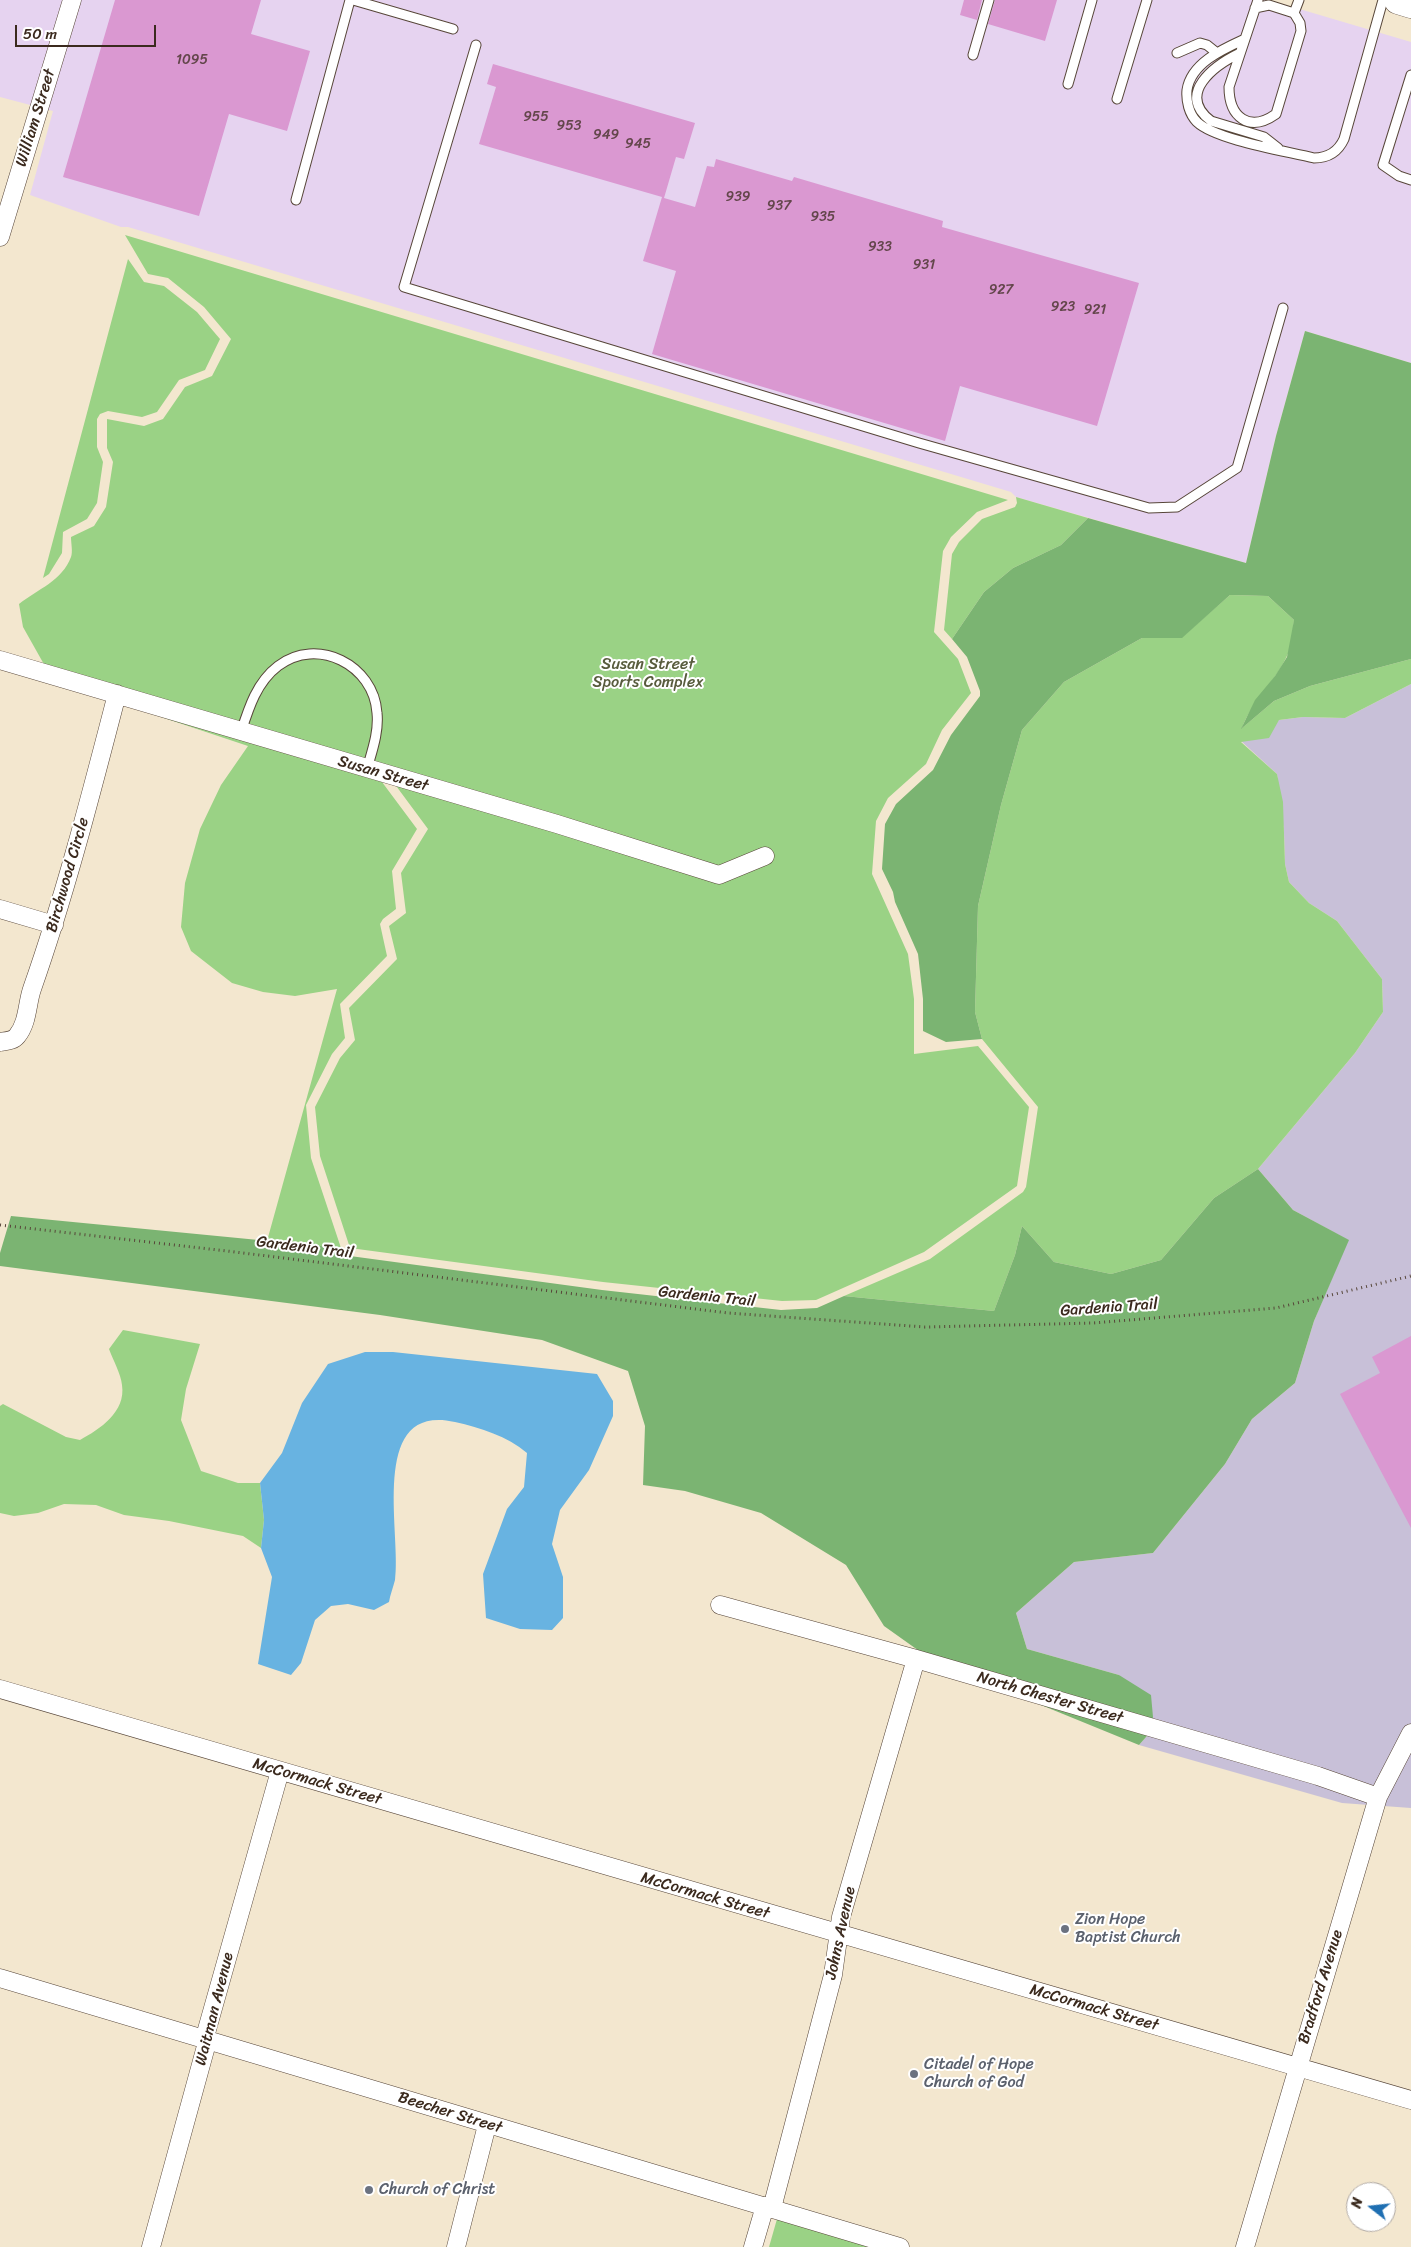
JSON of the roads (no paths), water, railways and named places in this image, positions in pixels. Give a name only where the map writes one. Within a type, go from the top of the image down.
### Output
[{"type":"highway","points":[[1398,0],[1411,4]]},
{"type":"street","name":"William Street","points":[[0,237],[6,192],[72,0]]},
{"type":"street","name":"Susan Street","points":[[0,660],[557,824],[718,874],[765,856]]},
{"type":"street","name":"Birchwood Circle","points":[[0,1042],[11,1040],[17,1036],[26,1017],[30,993],[75,857],[117,694]]},
{"type":"street","points":[[0,910],[54,924]]},
{"type":"street","name":"North Chester Street","points":[[720,1605],[916,1659],[1318,1776],[1378,1797]]},
{"type":"street","name":"Johns Avenue","points":[[753,2247],[769,2207],[833,1975],[841,1917],[916,1659]]},
{"type":"street","name":"McCormack Street","points":[[0,1689],[839,1935],[1411,2100]]},
{"type":"street","name":"Bradford Avenue","points":[[1245,2247],[1378,1797],[1411,1733]]},
{"type":"street","name":"Waitman Avenue","points":[[151,2247],[208,2040],[206,2033],[280,1772]]},
{"type":"street","name":"Beecher Street","points":[[0,1978],[900,2247]]},
{"type":"street","points":[[456,2247],[487,2125]]},
{"type":"lane","points":[[296,200],[352,0],[453,29]]},
{"type":"lane","points":[[973,55],[989,0]]},
{"type":"lane","points":[[1068,84],[1092,0]]},
{"type":"lane","points":[[1117,99],[1146,0]]},
{"type":"lane","points":[[1294,13],[1299,0]]},
{"type":"lane","points":[[1245,39],[1217,53],[1194,74],[1190,80],[1187,97],[1190,113],[1198,123],[1206,128],[1230,137],[1318,158],[1330,154],[1341,145],[1383,0]]},
{"type":"lane","points":[[1256,4],[1269,5],[1294,13],[1300,23],[1300,31],[1276,114],[1267,120],[1244,120],[1234,113],[1229,101],[1229,87],[1256,4]]},
{"type":"lane","points":[[1177,53],[1200,43],[1207,45],[1217,53]]},
{"type":"lane","points":[[476,46],[404,287],[919,443],[1149,508],[1177,507],[1238,468],[1283,308]]},
{"type":"lane","points":[[1240,52],[1225,60],[1206,77],[1197,91],[1198,104],[1202,112],[1211,121],[1264,137],[1280,150]]},
{"type":"lane","points":[[1411,75],[1383,165],[1399,176],[1411,180]]},
{"type":"lane","points":[[241,732],[253,698],[266,678],[279,665],[297,657],[325,654],[349,664],[361,674],[375,700],[377,730],[367,769]]},
{"type":"water","points":[[365,1352],[393,1352],[597,1374],[613,1401],[613,1416],[589,1470],[560,1510],[552,1544],[563,1577],[563,1618],[552,1630],[520,1629],[486,1618],[483,1574],[507,1509],[524,1487],[527,1453],[502,1437],[484,1430],[455,1422],[427,1421],[409,1432],[399,1451],[395,1476],[394,1505],[395,1580],[389,1602],[374,1610],[348,1604],[331,1606],[315,1620],[301,1663],[291,1675],[258,1664],[272,1577],[261,1548],[264,1520],[260,1483],[282,1453],[302,1403],[328,1364]]},
{"type":"place","name":"Zion Hope Baptist Church","points":[[1065,1929]]},
{"type":"place","name":"Citadel of Hope Church of God","points":[[914,2074]]},
{"type":"place","name":"Church of Christ","points":[[369,2190]]},
{"type":"park label","name":"Susan Street Sports Complex","points":[[648,674]]}]
